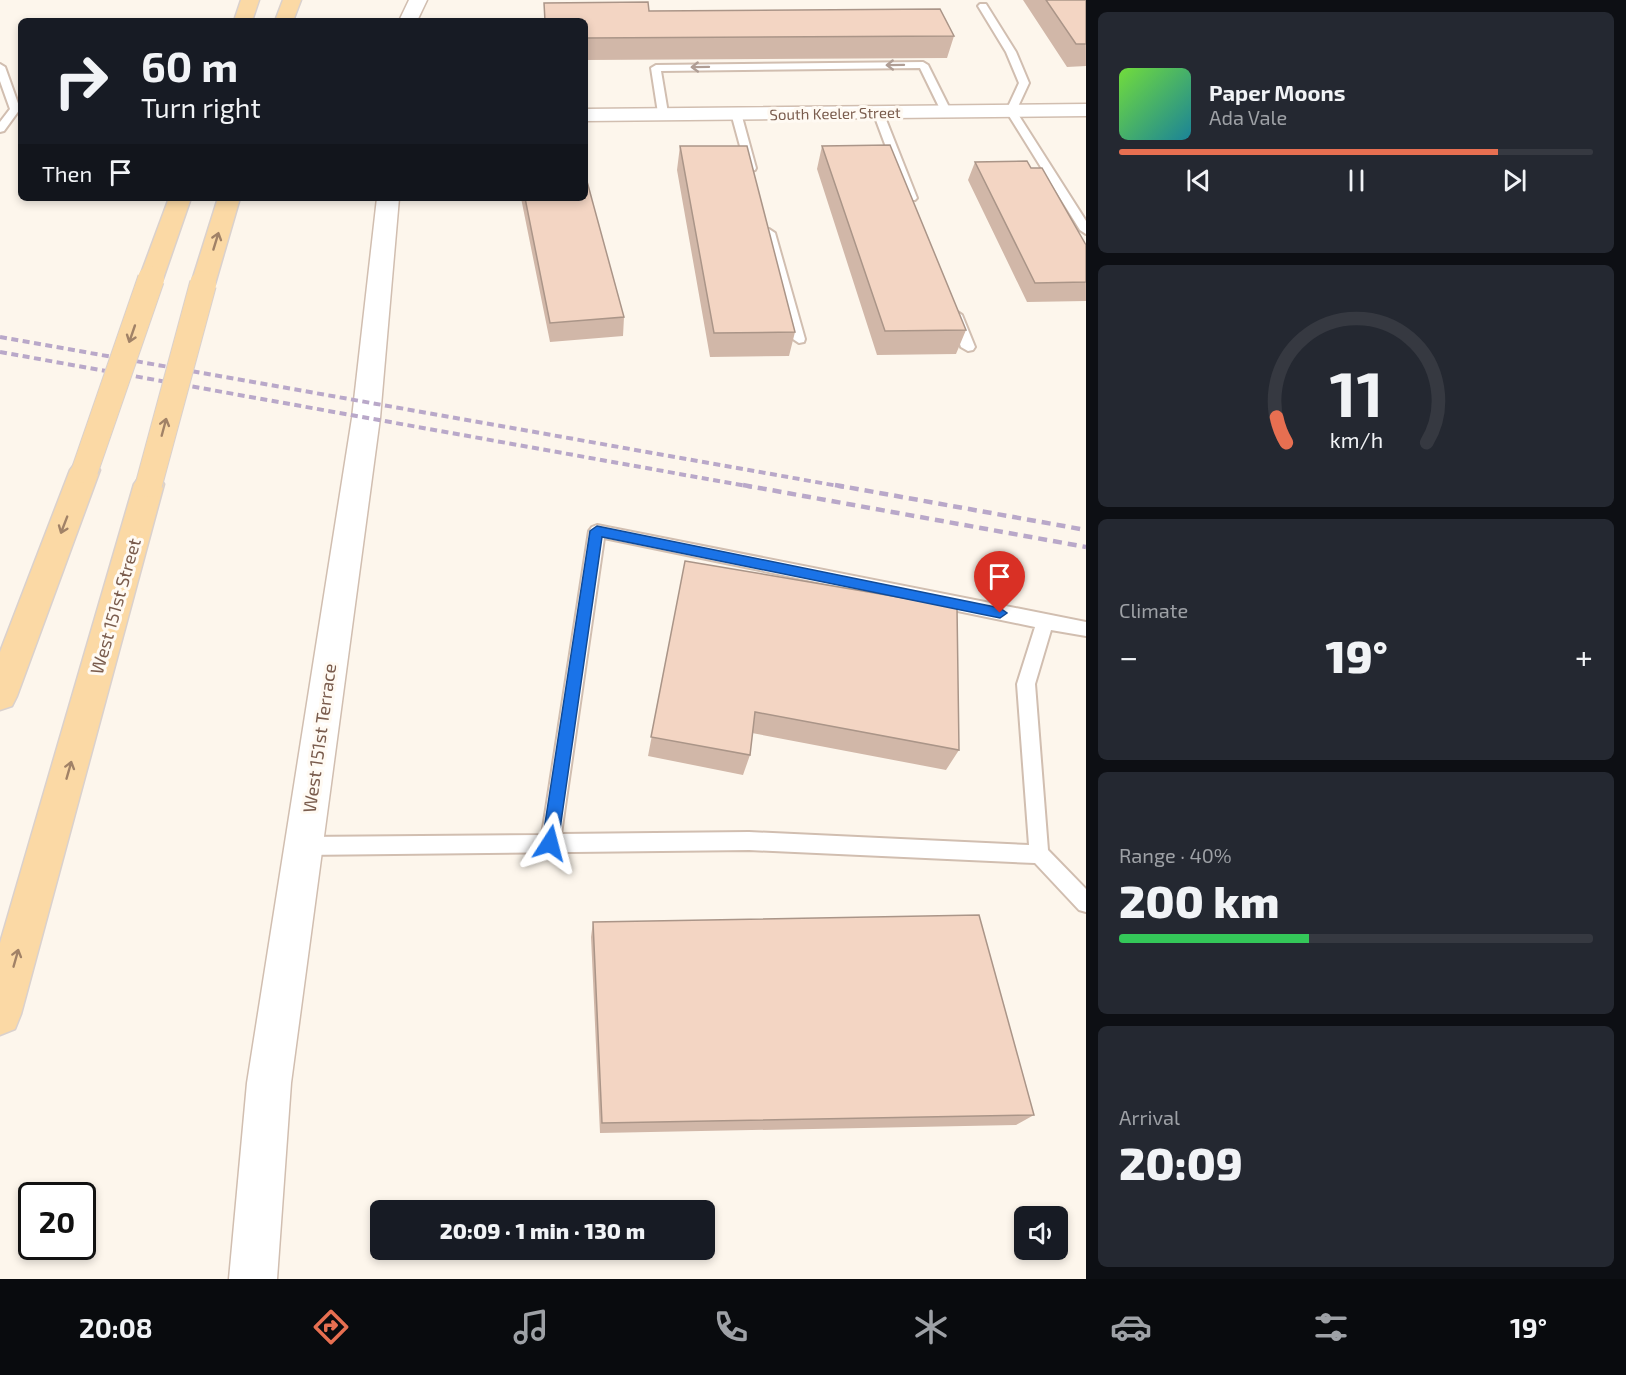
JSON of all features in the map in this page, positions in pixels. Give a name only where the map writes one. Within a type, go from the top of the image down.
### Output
[{"type":"main road","points":[[244,18],[250,0]]},
{"type":"main road","points":[[285,18],[292,0]]},
{"type":"main road","points":[[0,696],[85,470],[179,201]]},
{"type":"main road","name":"West 151st Street","points":[[0,1014],[228,201]]},
{"type":"street","points":[[409,18],[418,0]]},
{"type":"street","name":"South Keeler Street","points":[[588,115],[1086,110]]},
{"type":"street","name":"West 151st Terrace","points":[[253,1279],[269,1083],[366,418],[388,201]]},
{"type":"lane","points":[[983,6],[1011,52],[1024,83],[1011,111],[1086,230]]},
{"type":"lane","points":[[663,113],[656,68],[912,65],[923,65],[946,111]]},
{"type":"lane","points":[[0,67],[15,109],[0,129]]},
{"type":"lane","points":[[878,112],[917,213]]},
{"type":"lane","points":[[736,113],[755,183]]},
{"type":"lane","points":[[764,216],[798,339]]},
{"type":"lane","points":[[951,302],[968,347]]},
{"type":"lane","points":[[550,843],[597,531],[1086,629]]},
{"type":"lane","points":[[1045,622],[1026,684],[1039,854],[1086,903]]},
{"type":"lane","points":[[303,846],[749,841],[1039,854]]},
{"type":"building","points":[[1046,0],[1086,0],[1086,44],[1076,44]]},
{"type":"building","points":[[648,2],[649,11],[940,9],[954,36],[588,38],[588,18],[545,18],[544,3]]},
{"type":"building","points":[[890,145],[966,330],[885,331],[822,146]]},
{"type":"building","points":[[680,146],[747,146],[795,332],[714,333]]},
{"type":"building","points":[[1027,161],[1031,168],[1042,168],[1086,245],[1086,282],[1035,283],[975,162]]},
{"type":"building","points":[[588,185],[624,317],[550,323],[526,201],[588,201]]},
{"type":"building","points":[[685,561],[957,607],[959,750],[755,712],[750,755],[651,737]]},
{"type":"building","points":[[979,915],[1034,1115],[602,1123],[593,922]]},
{"type":"railway","points":[[0,337],[844,487]]},
{"type":"railway","points":[[0,352],[752,487]]},
{"type":"railway","points":[[743,485],[1086,547]]},
{"type":"railway","points":[[835,485],[1086,530]]},
{"type":"route","points":[[550,843],[597,531],[1000,613]]}]
